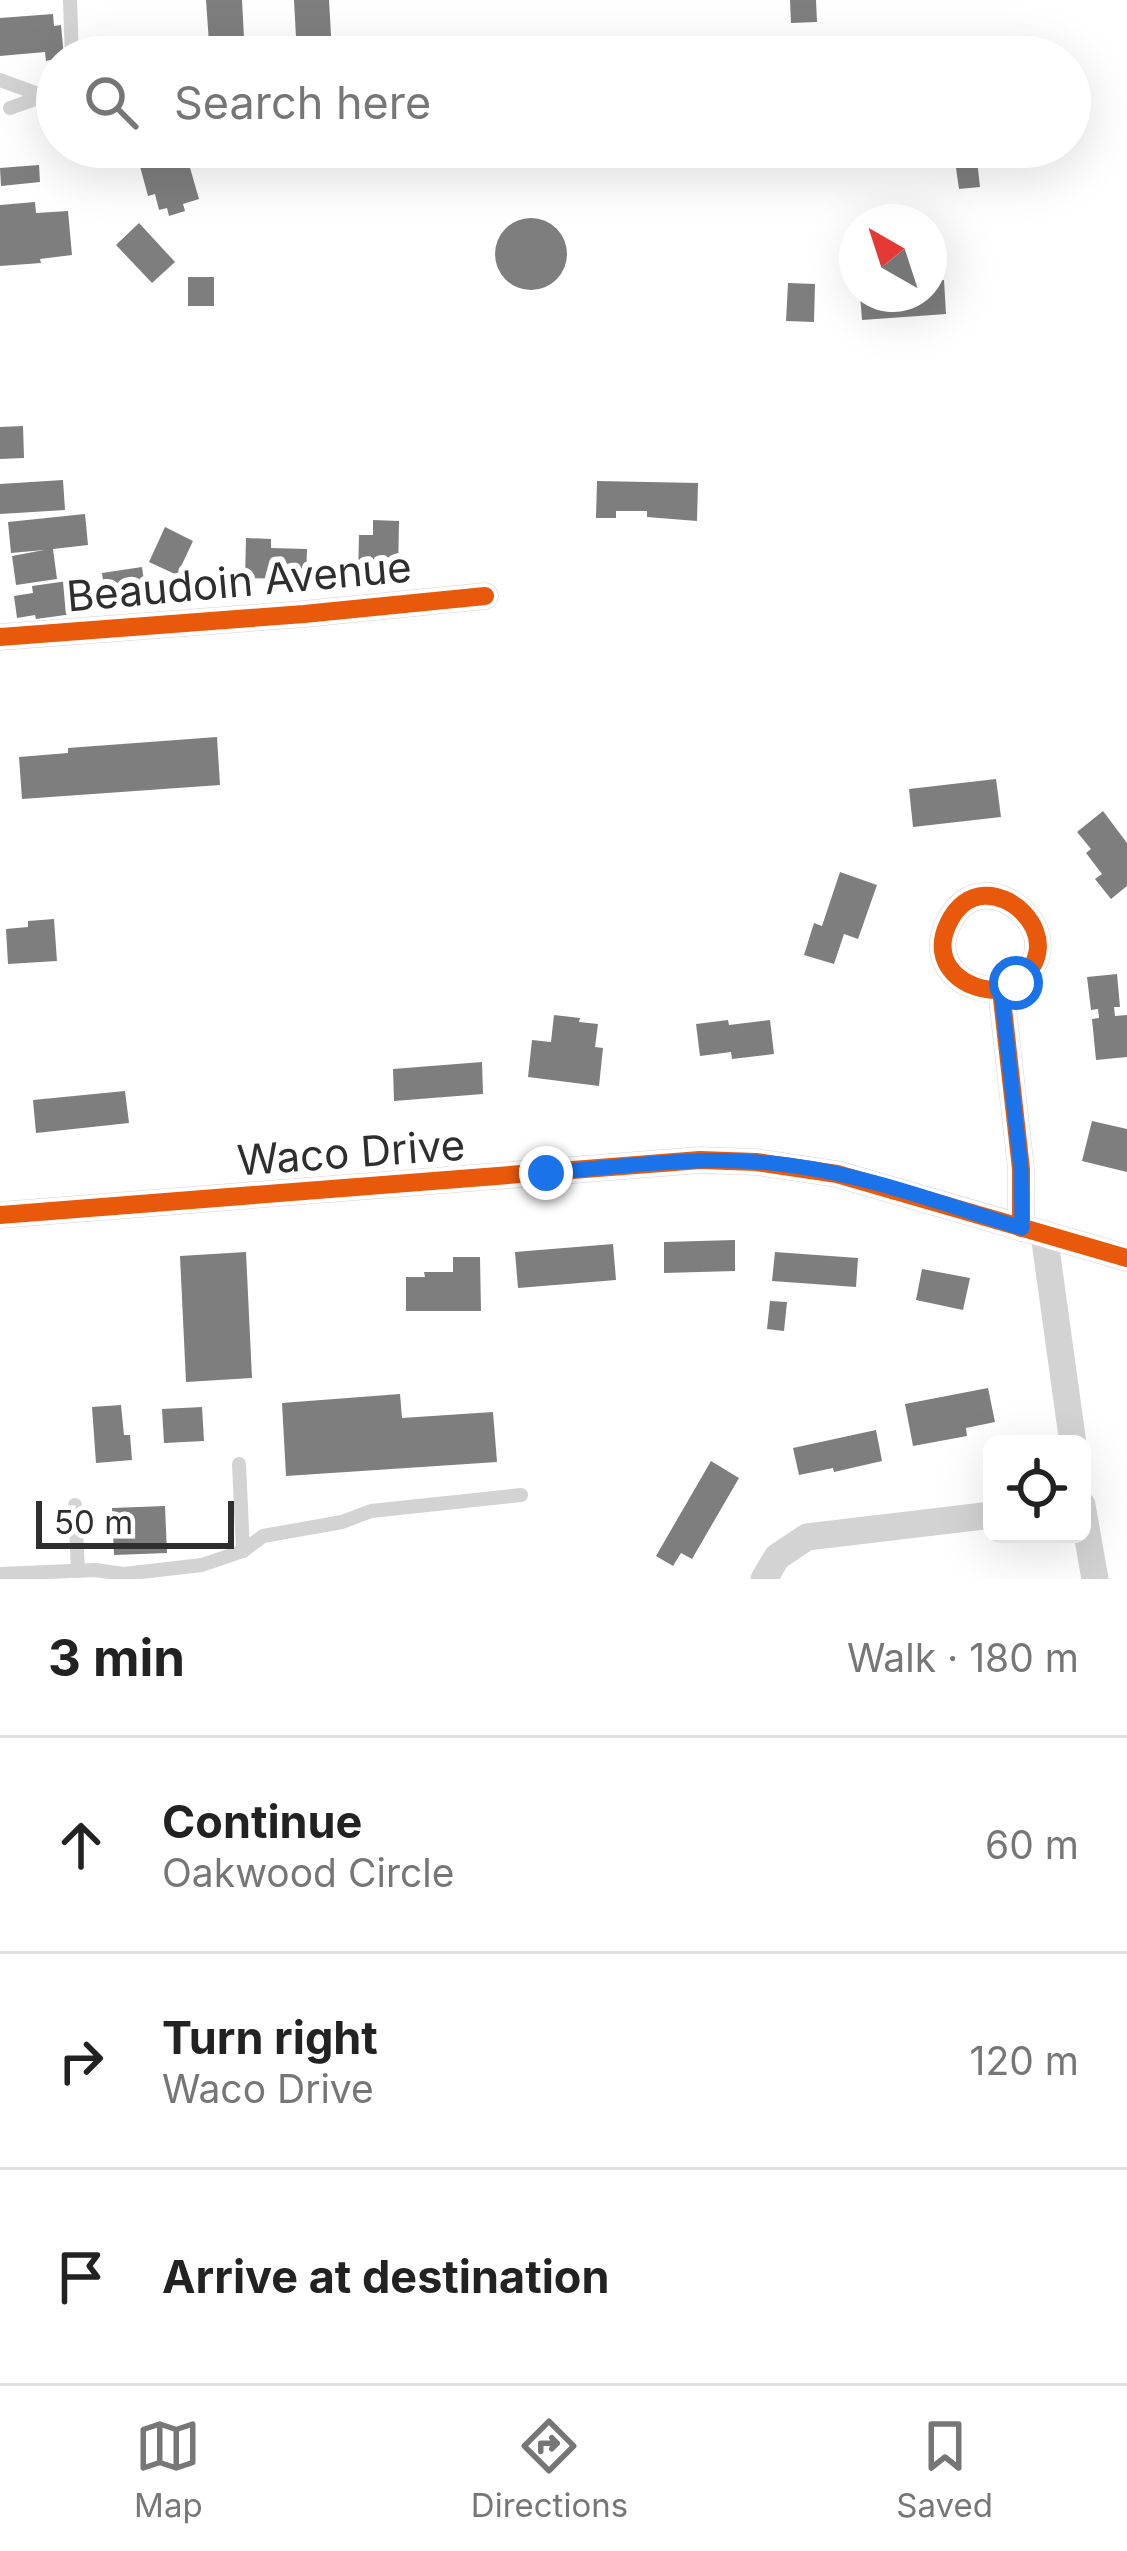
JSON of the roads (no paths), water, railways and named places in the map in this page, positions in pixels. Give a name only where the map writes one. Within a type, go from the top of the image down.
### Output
[{"type":"street","name":"Beaudoin Avenue","points":[[0,638],[485,596]]},
{"type":"street","points":[[1001,990],[1021,1169],[1071,1435]]},
{"type":"street","name":"Waco Drive","points":[[0,1215],[700,1160],[784,1164],[837,1174],[1127,1258]]},
{"type":"street","points":[[764,1579],[777,1557],[807,1537],[983,1516]]},
{"type":"street","points":[[1089,1543],[1095,1579]]},
{"type":"lane","points":[[70,0],[71,36]]},
{"type":"lane","points":[[0,80],[36,88]]},
{"type":"lane","points":[[10,108],[36,98]]},
{"type":"lane","points":[[238,1464],[243,1551]]},
{"type":"lane","points":[[0,1574],[95,1570],[124,1574],[202,1565],[243,1551],[262,1536],[342,1522],[371,1511],[521,1495]]},
{"type":"lane","points":[[74,1505],[78,1571]]}]
